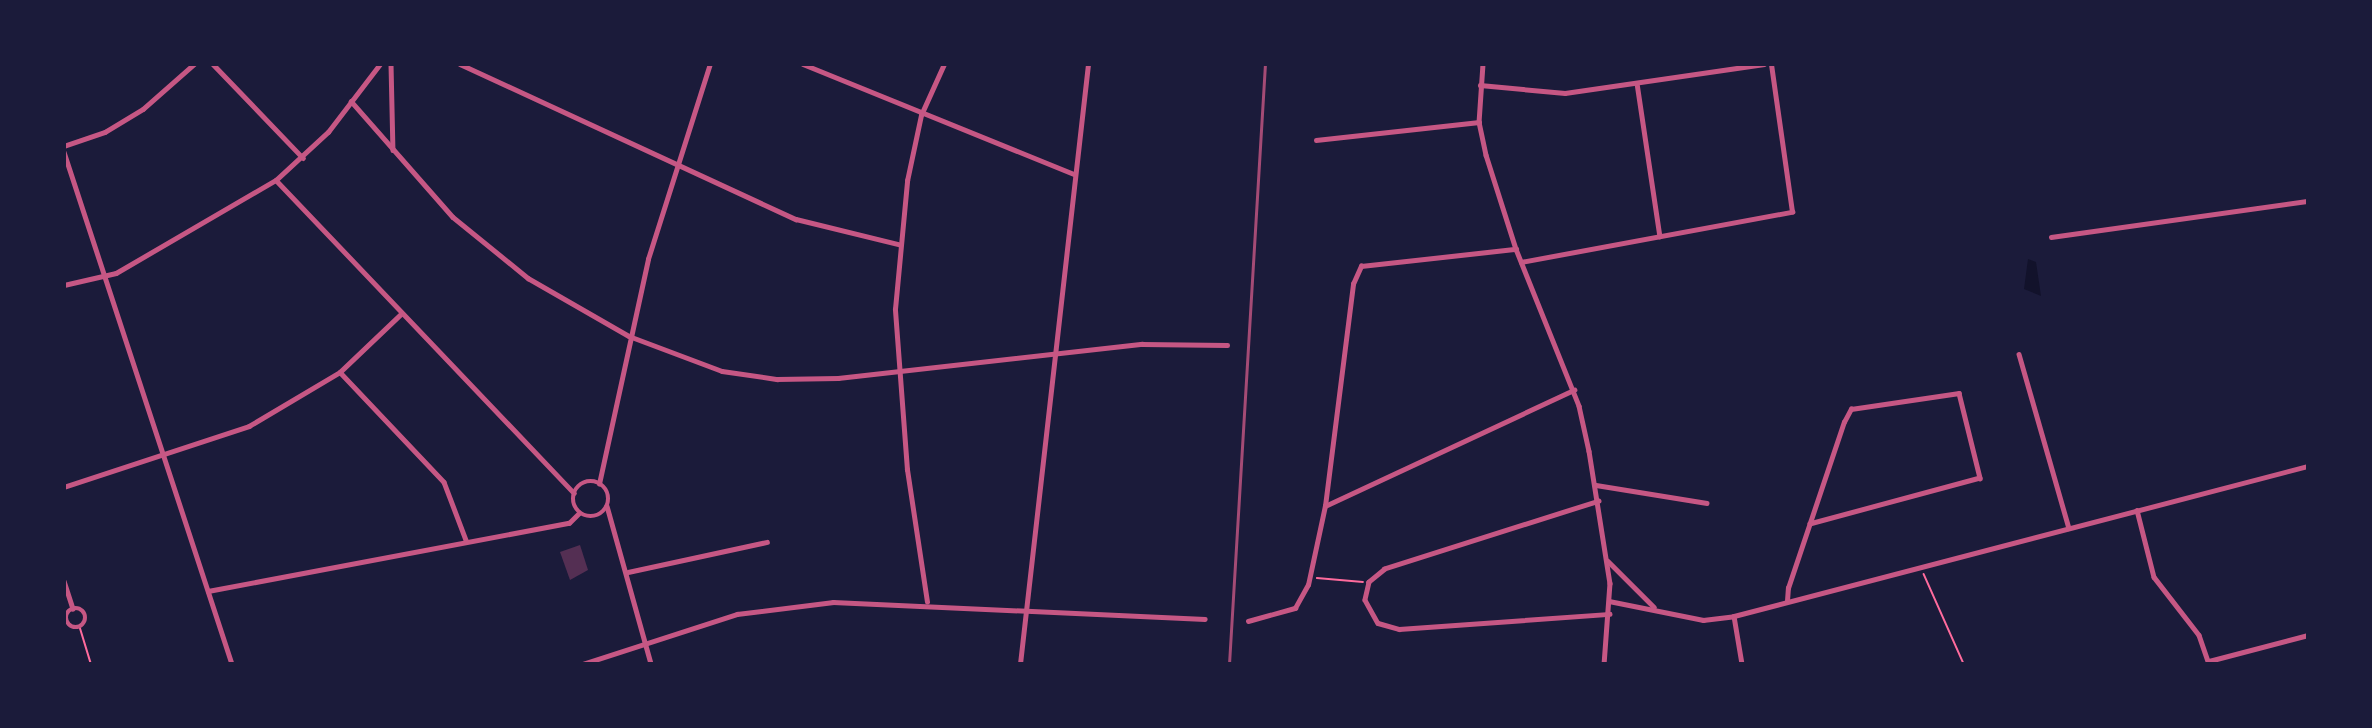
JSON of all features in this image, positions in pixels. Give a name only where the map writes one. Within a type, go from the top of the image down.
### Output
[{"type":"street","points":[[64,146],[105,132],[143,109],[194,64]]},
{"type":"street","points":[[213,64],[303,158]]},
{"type":"street","points":[[64,285],[105,277],[276,180],[303,158],[380,64]]},
{"type":"street","points":[[391,64],[393,150]]},
{"type":"street","points":[[460,64],[796,219],[898,244]]},
{"type":"street","points":[[599,484],[629,336],[675,165],[710,64]]},
{"type":"street","points":[[803,64],[921,115],[1074,174]]},
{"type":"street","points":[[927,602],[897,371],[898,244],[921,115],[944,64]]},
{"type":"street","points":[[1020,663],[1022,608],[1051,354],[1088,64]]},
{"type":"street","points":[[1483,64],[1479,122],[1516,249],[1574,390],[1596,485],[1608,561],[1609,614],[1604,663]]},
{"type":"street","points":[[1480,85],[1565,93],[1764,64]]},
{"type":"street","points":[[1521,262],[1792,212],[1771,64]]},
{"type":"street","points":[[1637,83],[1660,236]]},
{"type":"street","points":[[351,101],[393,150],[490,250],[629,336],[722,371],[777,379],[897,371],[1142,344],[1227,345]]},
{"type":"street","points":[[1316,140],[1479,122]]},
{"type":"street","points":[[64,152],[232,663]]},
{"type":"street","points":[[276,180],[401,314],[532,443],[574,493],[579,513]]},
{"type":"street","points":[[2051,237],[2307,201]]},
{"type":"street","points":[[1248,621],[1295,608],[1310,578],[1325,506],[1351,296],[1361,266],[1516,249]]},
{"type":"street","points":[[64,488],[249,426],[340,372],[401,314]]},
{"type":"street","points":[[2019,354],[2069,528]]},
{"type":"street","points":[[340,372],[444,482],[456,502],[466,540]]},
{"type":"street","points":[[1325,506],[1574,390]]},
{"type":"street","points":[[1787,602],[1810,524],[1851,410],[1868,403],[1959,393],[1980,478],[1810,524]]},
{"type":"street","points":[[1609,601],[1653,607],[1703,620],[1734,616],[1920,565],[2307,466]]},
{"type":"street","points":[[574,493],[586,482],[599,484],[608,495],[607,506],[628,572],[644,644],[651,663]]},
{"type":"street","points":[[1596,485],[1707,503]]},
{"type":"street","points":[[1599,501],[1407,561],[1370,582],[1365,600],[1372,616],[1399,629],[1609,614]]},
{"type":"street","points":[[579,513],[595,517],[607,506]]},
{"type":"street","points":[[2137,510],[2154,577],[2199,635],[2209,662],[2307,635]]},
{"type":"street","points":[[208,591],[466,540],[569,523],[579,513]]},
{"type":"street","points":[[628,572],[767,542]]},
{"type":"street","points":[[1608,561],[1653,607]]},
{"type":"street","points":[[64,581],[73,609],[67,621],[80,627],[85,614],[73,609]]},
{"type":"street","points":[[583,663],[737,614],[833,602],[927,602],[1205,619]]},
{"type":"street","points":[[1734,616],[1742,663]]},
{"type":"path","points":[[1920,565],[1964,663]]},
{"type":"path","points":[[1310,578],[1370,582]]},
{"type":"path","points":[[80,627],[91,663]]},
{"type":"shaded area","points":[[2028,259],[2036,262],[2041,296],[2024,289]]},
{"type":"building","points":[[580,545],[588,570],[570,580],[560,552]]},
{"type":"railway","points":[[1229,664],[1265,64]]}]
